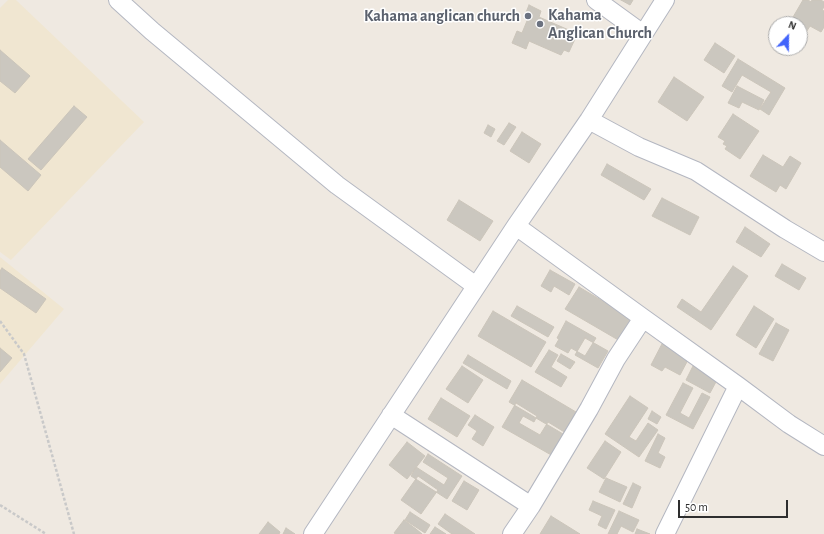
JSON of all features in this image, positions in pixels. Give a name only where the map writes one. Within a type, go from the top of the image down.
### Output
[{"type":"street","points":[[118,0],[152,31],[337,185],[476,286]]},
{"type":"street","points":[[596,0],[643,34]]},
{"type":"street","points":[[313,534],[476,286],[588,120],[665,0]]},
{"type":"street","points":[[588,120],[639,147],[696,171],[785,229],[824,252]]},
{"type":"street","points":[[516,226],[789,424],[824,446]]},
{"type":"street","points":[[512,534],[531,506],[589,409],[616,359],[643,318]]},
{"type":"street","points":[[665,534],[738,386]]},
{"type":"street","points":[[391,415],[531,506]]},
{"type":"path","points":[[0,321],[24,354],[74,534]]},
{"type":"path","points":[[0,504],[46,534]]},
{"type":"shaded area","points":[[8,0],[16,0],[144,122],[11,260],[0,252],[0,8]]},
{"type":"shaded area","points":[[0,257],[64,309],[0,384]]},
{"type":"building","points":[[621,0],[633,0],[630,5]]},
{"type":"building","points":[[803,0],[808,0],[811,2],[812,0],[821,0],[824,2],[824,7],[822,10],[824,11],[824,27],[821,32],[810,26],[808,29],[808,16],[794,16]]},
{"type":"building","name":"Kahama Anglican Church","points":[[529,5],[541,11],[539,17],[571,31],[568,37],[575,39],[569,52],[564,50],[561,55],[529,41],[526,49],[512,43],[517,31],[522,33],[529,16],[525,15]]},
{"type":"building","points":[[715,43],[735,56],[724,73],[704,60]]},
{"type":"building","points":[[0,50],[30,76],[15,93],[0,81]]},
{"type":"building","points":[[738,59],[785,88],[769,115],[760,109],[771,92],[742,75],[732,92],[722,86]]},
{"type":"building","points":[[674,77],[704,97],[687,121],[658,102]]},
{"type":"building","points":[[737,86],[764,100],[759,110],[742,102],[739,108],[728,103]]},
{"type":"building","points":[[74,106],[87,117],[41,170],[28,159]]},
{"type":"building","points":[[733,114],[759,131],[740,159],[725,149],[727,146],[723,144],[725,141],[718,137]]},
{"type":"building","points":[[509,123],[516,127],[504,145],[497,141]]},
{"type":"building","points":[[488,125],[495,129],[491,137],[484,133]]},
{"type":"building","points":[[522,132],[541,144],[529,163],[510,151]]},
{"type":"building","points":[[0,140],[41,175],[28,191],[0,167]]},
{"type":"building","points":[[763,155],[783,167],[790,156],[801,163],[786,189],[780,185],[776,192],[750,176]]},
{"type":"building","points":[[607,164],[651,189],[644,200],[601,175]]},
{"type":"building","points":[[662,198],[699,217],[690,235],[652,216]]},
{"type":"building","points":[[459,200],[493,221],[480,241],[447,220]]},
{"type":"building","points":[[745,227],[770,244],[761,257],[736,242]]},
{"type":"building","points":[[782,264],[806,278],[799,290],[775,276]]},
{"type":"building","points":[[733,266],[748,276],[711,330],[677,307],[682,299],[701,312]]},
{"type":"building","points":[[2,268],[46,299],[36,313],[0,288],[0,271]]},
{"type":"building","points":[[550,270],[575,284],[569,295],[554,286],[551,292],[541,286]]},
{"type":"building","points":[[579,287],[633,319],[620,341],[565,309]]},
{"type":"building","points":[[517,306],[554,327],[548,337],[511,316]]},
{"type":"building","points":[[754,306],[774,319],[756,348],[736,335]]},
{"type":"building","points":[[493,311],[546,342],[531,367],[478,336]]},
{"type":"building","points":[[566,321],[596,338],[585,356],[571,348],[568,353],[555,346],[559,339],[557,338]]},
{"type":"building","points":[[776,323],[789,330],[773,361],[759,354]]},
{"type":"building","points":[[585,338],[608,351],[598,368],[575,355]]},
{"type":"building","points":[[663,342],[690,356],[680,375],[665,367],[662,371],[651,365]]},
{"type":"building","points":[[0,348],[12,358],[0,372]]},
{"type":"building","points":[[549,350],[558,355],[551,367],[567,377],[561,387],[535,372]]},
{"type":"building","points":[[561,354],[575,362],[570,369],[557,361]]},
{"type":"building","points":[[468,355],[511,381],[507,389],[463,363]]},
{"type":"building","points":[[694,364],[717,380],[710,393],[686,380]]},
{"type":"building","points":[[462,366],[483,380],[468,403],[446,389]]},
{"type":"building","points":[[522,380],[576,412],[563,434],[509,402]]},
{"type":"building","points":[[683,383],[693,388],[680,413],[689,418],[702,393],[710,397],[693,429],[666,415]]},
{"type":"building","points":[[630,396],[648,408],[629,437],[636,441],[648,423],[658,430],[639,457],[605,434]]},
{"type":"building","points":[[441,398],[470,416],[457,437],[428,419]]},
{"type":"building","points":[[516,403],[537,416],[534,422],[523,416],[519,423],[540,435],[548,422],[566,433],[553,456],[502,427]]},
{"type":"building","points":[[652,411],[661,417],[657,424],[648,419]]},
{"type":"building","points":[[475,415],[494,427],[483,446],[472,439],[477,431],[468,425]]},
{"type":"building","points":[[658,434],[665,438],[658,453],[665,457],[660,468],[645,461]]},
{"type":"building","points":[[605,441],[621,452],[604,479],[587,468]]},
{"type":"building","points":[[407,442],[425,456],[407,479],[389,465]]},
{"type":"building","points":[[428,454],[462,476],[447,499],[411,476],[416,467],[444,485],[448,478],[423,462]]},
{"type":"building","points":[[418,476],[438,490],[421,514],[401,500]]},
{"type":"building","points":[[606,478],[627,487],[620,502],[599,492]]},
{"type":"building","points":[[464,481],[479,490],[467,510],[452,501]]},
{"type":"building","points":[[633,483],[641,487],[632,508],[623,504]]},
{"type":"building","points":[[593,501],[615,510],[606,529],[598,525],[602,516],[589,510]]},
{"type":"building","points":[[619,511],[639,520],[633,532],[621,526],[617,534],[608,534]]},
{"type":"building","points":[[410,512],[430,525],[425,533],[405,520]]},
{"type":"building","points":[[445,514],[475,534],[452,534],[438,524]]},
{"type":"building","points":[[551,516],[580,534],[540,534]]},
{"type":"building","points":[[404,520],[422,534],[394,533]]},
{"type":"building","points":[[268,522],[280,532],[279,534],[259,534]]},
{"type":"building","points":[[435,527],[446,534],[430,534]]},
{"type":"building","points":[[286,528],[295,534],[283,534]]},
{"type":"building","points":[[637,529],[650,534],[635,534]]},
{"type":"place","name":"Kahama anglican church","points":[[528,16]]},
{"type":"place","name":"Kahama Anglican Church","points":[[540,24]]}]
